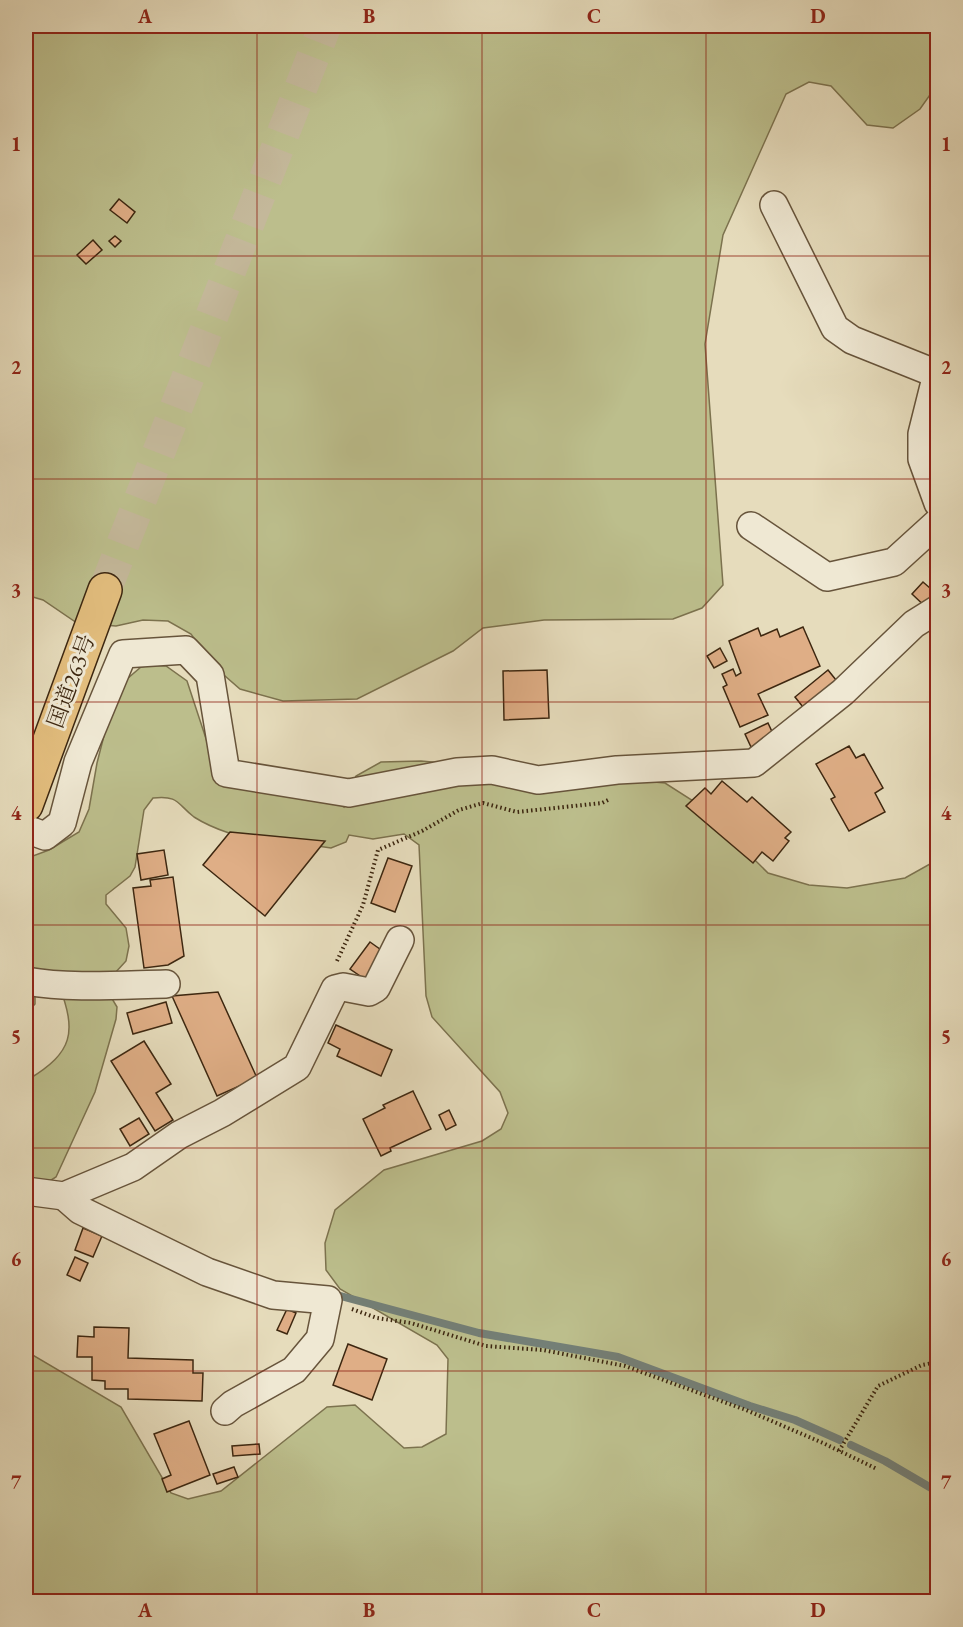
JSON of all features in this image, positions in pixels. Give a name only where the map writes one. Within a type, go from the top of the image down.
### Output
[{"type":"highway","name":"国道263号","points":[[26,805],[105,590]]},
{"type":"street","points":[[774,205],[835,328],[852,340],[937,373],[922,434],[922,459],[938,503]]},
{"type":"street","points":[[751,526],[827,577],[894,562],[938,522]]},
{"type":"street","points":[[26,829],[45,836],[62,823],[78,762],[123,654],[186,650],[210,675],[226,773],[350,793],[457,772],[492,770],[537,780],[616,770],[754,763],[843,692],[914,624],[938,609]]},
{"type":"street","points":[[26,1191],[64,1196],[133,1167],[179,1135],[222,1113],[297,1067],[335,988],[344,987],[369,992],[376,988],[399,940]]},
{"type":"street","points":[[26,981],[41,984],[166,984]]},
{"type":"street","points":[[64,1196],[80,1210],[207,1272],[273,1295],[328,1300],[320,1339],[294,1370],[233,1404],[225,1411]]},
{"type":"path","points":[[335,988],[336,964],[363,905],[378,850],[422,831],[459,810],[483,803],[518,812],[602,803],[617,795]]},
{"type":"path","points":[[328,1300],[376,1318],[411,1323],[486,1346],[543,1350],[625,1366],[746,1410],[877,1469]]},
{"type":"path","points":[[839,1450],[878,1386],[922,1365],[938,1362]]},
{"type":"green space","points":[[26,26],[937,26],[937,85],[920,109],[893,128],[867,125],[831,86],[809,82],[786,94],[723,235],[705,344],[723,585],[702,608],[673,619],[544,620],[483,628],[453,651],[357,699],[283,701],[240,689],[217,669],[191,634],[168,621],[143,620],[116,626],[77,623],[43,600],[26,595]]},
{"type":"green space","points":[[166,666],[187,681],[214,763],[336,801],[344,807],[356,776],[381,762],[421,761],[665,783],[698,804],[768,873],[809,885],[847,888],[905,878],[937,860],[937,1601],[26,1601],[26,1351],[121,1407],[171,1493],[188,1499],[221,1491],[327,1407],[355,1405],[404,1448],[422,1447],[446,1434],[448,1359],[437,1345],[340,1289],[326,1270],[325,1243],[335,1210],[384,1170],[482,1141],[501,1129],[508,1113],[500,1092],[432,1017],[426,996],[419,845],[404,834],[373,839],[349,835],[346,842],[331,848],[229,833],[198,820],[173,799],[153,798],[144,810],[135,867],[130,876],[106,895],[106,904],[126,928],[129,946],[126,961],[115,973],[108,992],[117,1007],[116,1019],[95,1092],[56,1177],[45,1184],[26,1190],[26,1079],[55,1060],[63,1050],[69,1029],[65,1002],[59,985],[26,972],[26,865],[30,857],[49,850],[79,832],[89,809],[108,720],[127,679],[141,667]]},
{"type":"green space","points":[[26,985],[35,993],[35,1004],[26,1014]]},
{"type":"building","points":[[119,199],[135,212],[127,223],[110,210]]},
{"type":"building","points":[[115,236],[121,241],[115,247],[109,241]]},
{"type":"building","points":[[93,240],[102,250],[86,264],[77,255]]},
{"type":"building","points":[[923,582],[938,595],[938,603],[930,611],[912,594]]},
{"type":"building","points":[[803,627],[820,666],[758,694],[768,715],[740,727],[723,687],[727,685],[722,674],[733,669],[736,676],[741,673],[729,641],[758,628],[761,636],[777,629],[780,637]]},
{"type":"building","points":[[720,648],[727,661],[714,668],[707,656]]},
{"type":"building","points":[[547,670],[549,718],[504,720],[503,671]]},
{"type":"building","points":[[828,670],[844,690],[811,717],[795,697]]},
{"type":"building","points":[[768,723],[774,736],[751,747],[745,734]]},
{"type":"building","points":[[849,746],[856,758],[864,754],[883,788],[875,793],[885,812],[849,831],[831,799],[835,797],[816,764]]},
{"type":"building","points":[[722,781],[747,802],[752,797],[791,832],[785,838],[789,841],[773,861],[762,852],[753,863],[686,806],[705,788],[711,794]]},
{"type":"building","points":[[230,832],[325,841],[265,916],[203,865]]},
{"type":"building","points":[[164,850],[168,875],[141,880],[137,854]]},
{"type":"building","points":[[388,858],[412,866],[395,912],[371,903]]},
{"type":"building","points":[[173,877],[184,956],[168,965],[144,968],[133,888],[151,886],[150,880]]},
{"type":"building","points":[[370,942],[384,952],[369,982],[350,969]]},
{"type":"building","points":[[218,992],[257,1078],[217,1096],[172,996]]},
{"type":"building","points":[[166,1002],[172,1023],[133,1034],[127,1013]]},
{"type":"building","points":[[336,1025],[392,1050],[381,1076],[337,1056],[340,1049],[328,1043]]},
{"type":"building","points":[[144,1041],[171,1084],[156,1093],[173,1120],[155,1131],[111,1061]]},
{"type":"building","points":[[413,1091],[431,1129],[390,1148],[391,1151],[381,1156],[363,1119],[385,1108],[383,1105]]},
{"type":"building","points":[[449,1110],[456,1125],[446,1130],[439,1115]]},
{"type":"building","points":[[139,1118],[149,1134],[130,1146],[120,1129]]},
{"type":"building","points":[[83,1228],[102,1236],[93,1257],[75,1250]]},
{"type":"building","points":[[75,1257],[88,1263],[80,1281],[67,1275]]},
{"type":"building","points":[[287,1309],[296,1313],[287,1334],[277,1330]]},
{"type":"building","points":[[94,1327],[129,1328],[128,1358],[193,1360],[193,1373],[203,1373],[202,1401],[128,1399],[128,1389],[105,1389],[105,1381],[92,1380],[92,1357],[77,1357],[78,1336],[94,1337]]},
{"type":"building","points":[[348,1344],[387,1359],[372,1400],[333,1385]]},
{"type":"building","points":[[189,1421],[210,1475],[167,1492],[162,1479],[171,1475],[154,1434]]},
{"type":"building","points":[[259,1444],[260,1454],[233,1456],[232,1446]]},
{"type":"building","points":[[234,1467],[238,1477],[217,1484],[213,1474]]},
{"type":"waterway","points":[[333,1294],[479,1333],[618,1357],[750,1406],[795,1420],[840,1440]]},
{"type":"waterway","points":[[851,1445],[885,1461],[938,1492]]},
{"type":"tunnel","points":[[105,590],[325,26]]}]
